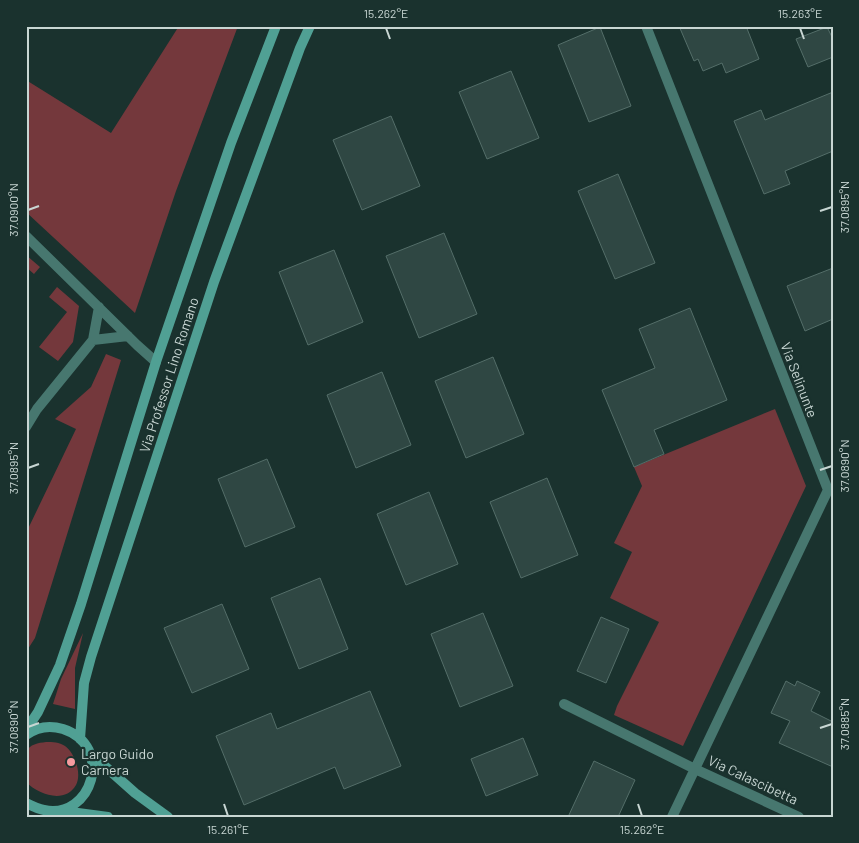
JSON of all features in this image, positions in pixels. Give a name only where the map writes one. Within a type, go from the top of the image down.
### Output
[{"type":"street","name":"Via Professor Lino Romano","points":[[27,726],[38,712],[60,665],[81,604],[156,362],[231,143],[276,26]]},
{"type":"street","name":"Via Professor Lino Romano","points":[[80,739],[84,683],[91,657],[214,282],[300,48],[310,26]]},
{"type":"street","name":"Via Selinunte","points":[[646,26],[828,490],[672,817]]},
{"type":"street","points":[[26,236],[156,362]]},
{"type":"street","points":[[26,428],[36,410],[93,340],[99,307]]},
{"type":"street","points":[[93,340],[128,336]]},
{"type":"street","name":"Via Calascibetta","points":[[564,704],[695,769],[799,817]]},
{"type":"street","points":[[27,726],[58,727],[70,731],[80,739],[90,753],[135,794],[168,817]]},
{"type":"street","points":[[26,735],[32,730],[46,727]]},
{"type":"street","points":[[72,810],[90,785],[93,775],[93,764],[90,753]]},
{"type":"street","points":[[26,804],[46,811],[72,810],[108,817]]},
{"type":"shaded area","points":[[179,26],[238,26],[176,191],[135,313],[26,212],[26,80],[111,133]]},
{"type":"shaded area","points":[[26,255],[40,267],[34,274],[26,267]]},
{"type":"shaded area","points":[[57,287],[79,306],[73,342],[58,361],[39,347],[67,312],[49,297]]},
{"type":"shaded area","points":[[106,354],[121,360],[35,638],[26,652],[26,533],[76,429],[55,419],[91,387]]},
{"type":"shaded area","points":[[775,409],[806,486],[683,746],[614,715],[659,622],[610,598],[632,552],[614,543],[642,486],[634,467]]},
{"type":"shaded area","points":[[83,633],[75,668],[75,709],[53,704],[61,679]]},
{"type":"shaded area","points":[[37,743],[58,743],[69,749],[78,770],[76,785],[71,791],[59,796],[45,794],[31,787],[26,782],[26,752]]},
{"type":"building","points":[[679,26],[746,26],[759,59],[726,73],[722,63],[703,71],[698,59],[694,61]]},
{"type":"building","points":[[600,27],[631,106],[589,122],[558,45]]},
{"type":"building","points":[[827,27],[833,39],[833,57],[808,67],[796,39]]},
{"type":"building","points":[[511,71],[539,138],[487,159],[459,92]]},
{"type":"building","points":[[833,92],[833,151],[785,171],[790,184],[764,194],[734,121],[761,110],[765,120]]},
{"type":"building","points":[[391,116],[420,186],[362,210],[333,140]]},
{"type":"building","points":[[618,174],[655,263],[615,279],[578,191]]},
{"type":"building","points":[[444,233],[477,314],[419,338],[386,256]]},
{"type":"building","points":[[334,250],[363,322],[308,345],[279,272]]},
{"type":"building","points":[[833,268],[833,319],[805,331],[787,286]]},
{"type":"building","points":[[690,308],[727,400],[654,430],[664,454],[634,467],[602,390],[655,368],[639,329]]},
{"type":"building","points":[[493,357],[524,434],[466,458],[435,381]]},
{"type":"building","points":[[382,372],[411,445],[356,468],[327,395]]},
{"type":"building","points":[[267,459],[295,527],[245,547],[218,479]]},
{"type":"building","points":[[547,478],[578,555],[521,578],[490,502]]},
{"type":"building","points":[[429,492],[458,564],[406,585],[377,514]]},
{"type":"building","points":[[320,578],[348,649],[299,669],[271,598]]},
{"type":"building","points":[[222,604],[249,669],[192,693],[164,628]]},
{"type":"building","points":[[483,613],[513,686],[460,707],[431,634]]},
{"type":"building","points":[[601,617],[629,629],[606,683],[577,671]]},
{"type":"building","points":[[786,681],[795,686],[797,681],[820,692],[811,711],[833,722],[833,767],[779,743],[790,721],[771,713]]},
{"type":"building","points":[[370,691],[401,766],[344,789],[335,767],[244,805],[216,736],[271,713],[277,729]]},
{"type":"building","points":[[523,738],[538,775],[486,796],[471,759]]},
{"type":"building","points":[[594,761],[635,780],[618,817],[568,817]]},
{"type":"place","name":"Largo Guido Carnera","points":[[71,762]]}]
